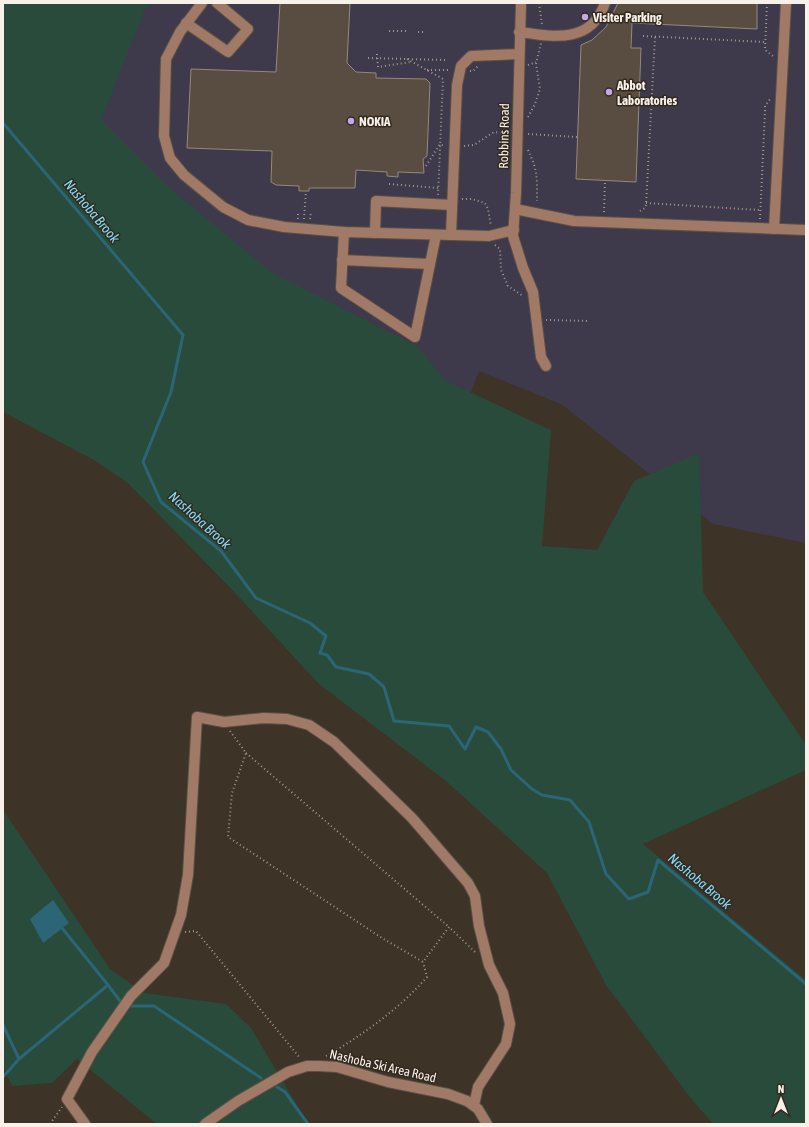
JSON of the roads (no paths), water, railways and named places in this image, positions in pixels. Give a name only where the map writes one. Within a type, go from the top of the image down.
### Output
[{"type":"lane","points":[[202,3],[186,23],[173,43],[166,59],[164,136],[170,158],[184,174],[223,207],[248,220],[284,227],[344,232],[489,236],[514,230]]},
{"type":"lane","points":[[186,23],[228,52],[248,29],[217,3]]},
{"type":"lane","name":"Robbins Road","points":[[521,3],[513,236],[523,268],[533,292],[541,358],[546,366]]},
{"type":"lane","points":[[519,32],[551,36],[570,35],[582,32],[594,22],[605,3]]},
{"type":"lane","points":[[774,229],[786,3]]},
{"type":"lane","points":[[451,235],[456,202],[457,85],[461,66],[472,56],[519,54]]},
{"type":"lane","points":[[375,233],[376,202],[456,202]]},
{"type":"lane","points":[[515,209],[574,221],[806,230]]},
{"type":"lane","points":[[344,232],[341,288],[415,338],[436,235]]},
{"type":"lane","points":[[342,260],[430,264]]},
{"type":"lane","points":[[85,1124],[67,1099],[96,1046],[131,996],[164,963],[181,915],[188,875],[197,717],[224,722],[264,718],[287,719],[309,725],[334,742],[412,818],[468,883],[475,896],[479,926],[489,965],[503,993],[510,1024],[506,1044],[478,1087],[474,1105],[487,1124]]},
{"type":"lane","name":"Nashoba Ski Area Road","points":[[205,1124],[238,1101],[288,1072],[307,1066],[337,1067],[388,1082],[448,1094],[467,1100],[474,1105]]},
{"type":"water","points":[[53,900],[69,923],[43,943],[30,919]]},
{"type":"waterway","name":"Nashoba Brook","points":[[3,123],[183,335],[171,392],[143,462],[161,502],[221,551],[256,598],[310,623],[326,636],[320,653],[327,655],[336,667],[369,674],[384,687],[394,721],[449,726],[465,749],[476,727],[488,732],[501,749],[511,770],[532,789],[542,795],[570,800],[589,822],[606,874],[629,899],[648,892],[658,860],[806,984]]},
{"type":"waterway","points":[[62,928],[108,985]]},
{"type":"waterway","points":[[3,1025],[19,1059],[108,985],[123,1005]]},
{"type":"waterway","points":[[128,1006],[154,1006],[261,1078]]},
{"type":"waterway","points":[[3,1077],[19,1059]]},
{"type":"waterway","points":[[277,1087],[285,1092],[308,1124]]},
{"type":"place","name":"Visiter Parking","points":[[585,17]]},
{"type":"place","name":"Abbot Laboratories","points":[[609,92]]},
{"type":"place","name":"NOKIA","points":[[351,121]]}]
